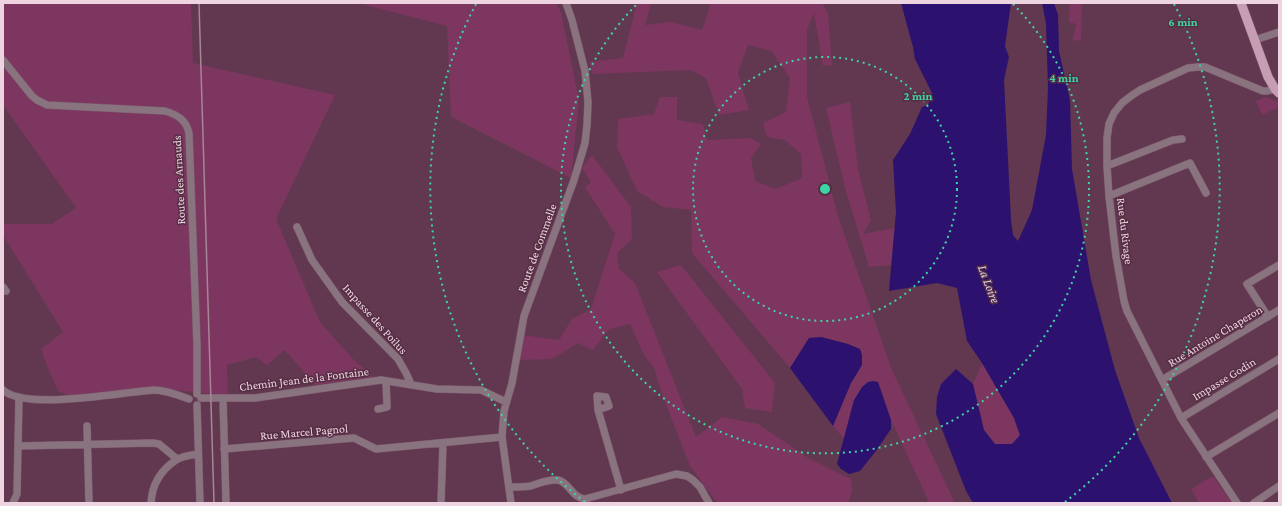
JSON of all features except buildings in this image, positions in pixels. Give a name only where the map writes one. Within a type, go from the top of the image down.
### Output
[{"type":"main road","points":[[1241,3],[1268,77],[1277,91]]},
{"type":"street","name":"Route de Commelle","points":[[511,503],[502,437],[504,411],[512,384],[524,316],[574,180],[585,143],[588,117],[587,86],[577,38],[566,3]]},
{"type":"street","points":[[1255,40],[1279,32]]},
{"type":"street","name":"Route des Arnauds","points":[[3,60],[32,96],[47,105],[174,113],[184,121],[189,133],[199,396]]},
{"type":"street","name":"Rue du Rivage","points":[[1237,503],[1181,418],[1130,318],[1125,305],[1116,256],[1109,196],[1107,138],[1109,124],[1114,113],[1122,103],[1140,90],[1188,68],[1200,66],[1205,67],[1263,91],[1277,91]]},
{"type":"street","points":[[1107,166],[1173,140],[1182,139]]},
{"type":"street","points":[[1109,196],[1190,163],[1206,193]]},
{"type":"street","name":"Impasse des Poilus","points":[[297,227],[312,260],[342,302],[398,359],[411,384]]},
{"type":"street","points":[[1268,317],[1247,284],[1279,265]]},
{"type":"street","name":"Rue Antoine Chaperon","points":[[1162,380],[1279,310]]},
{"type":"street","name":"Impasse Godin","points":[[1181,418],[1279,359]]},
{"type":"street","name":"Chemin Jean de la Fontaine","points":[[199,396],[222,399],[255,398],[381,380],[437,389],[481,390],[506,402]]},
{"type":"street","name":"Chemin Jean de la Fontaine","points":[[378,409],[387,407],[386,381]]},
{"type":"street","points":[[3,390],[7,394],[19,397],[49,400],[155,390],[189,399],[191,404],[197,405]]},
{"type":"street","points":[[189,399],[192,395],[199,396],[200,403],[197,405],[200,503]]},
{"type":"street","points":[[13,503],[17,494],[19,397]]},
{"type":"street","points":[[222,399],[226,503]]},
{"type":"street","points":[[598,410],[621,490]]},
{"type":"street","points":[[1206,457],[1279,413]]},
{"type":"street","points":[[86,426],[89,503]]},
{"type":"street","name":"Rue Marcel Pagnol","points":[[224,449],[354,438],[376,449],[502,437]]},
{"type":"street","points":[[18,446],[156,443],[177,459]]},
{"type":"street","points":[[441,503],[443,443]]},
{"type":"street","points":[[151,503],[153,490],[159,476],[177,459],[198,454]]},
{"type":"street","points":[[509,487],[527,486],[540,481],[558,480],[564,483],[575,496],[585,499],[676,474],[687,476],[700,487],[709,503]]},
{"type":"street","points":[[1254,503],[1279,486]]},
{"type":"shaded area","points":[[3,3],[191,3],[193,63],[335,95],[276,219],[320,322],[352,358],[373,377],[315,385],[285,350],[267,365],[256,357],[227,365],[228,395],[151,388],[70,396],[58,391],[41,349],[63,332],[3,235],[3,224],[52,224],[76,208],[3,105]]},
{"type":"shaded area","points":[[365,3],[556,3],[561,12],[579,100],[571,178],[451,117],[447,26],[365,5]]},
{"type":"shaded area","points":[[637,3],[651,3],[645,25],[671,22],[702,30],[711,3],[822,3],[828,13],[832,65],[823,66],[814,13],[807,30],[807,97],[838,216],[892,370],[955,503],[925,503],[928,500],[891,420],[878,382],[854,400],[844,439],[833,426],[851,383],[862,365],[848,344],[821,337],[809,338],[790,368],[692,253],[691,210],[663,207],[637,191],[617,147],[618,119],[654,114],[660,97],[677,97],[677,120],[703,124],[707,140],[751,138],[761,144],[751,158],[755,181],[776,189],[802,178],[801,154],[785,140],[767,137],[763,123],[786,112],[790,78],[771,51],[748,45],[738,72],[749,110],[719,115],[706,78],[691,70],[592,74],[590,62],[623,58]]},
{"type":"shaded area","points":[[1070,3],[1082,3],[1081,41],[1073,40],[1076,24],[1069,22]]},
{"type":"shaded area","points":[[1266,97],[1279,102],[1279,107],[1262,115],[1256,101]]},
{"type":"shaded area","points":[[850,102],[858,169],[871,220],[863,234],[895,228],[891,265],[869,267],[845,188],[826,108]]},
{"type":"shaded area","points":[[592,155],[631,207],[632,239],[617,253],[619,269],[635,283],[696,437],[722,417],[758,424],[810,459],[851,479],[852,491],[848,503],[717,503],[690,466],[662,394],[654,368],[645,357],[630,324],[609,329],[593,350],[578,343],[552,359],[520,360],[522,335],[559,340],[572,319],[591,309],[615,234],[585,187],[591,182],[582,168]]},
{"type":"shaded area","points":[[681,265],[775,383],[772,412],[745,408],[742,389],[657,272]]},
{"type":"shaded area","points":[[982,363],[1014,418],[1020,436],[1012,444],[995,444],[984,430],[973,384]]},
{"type":"shaded area","points":[[1213,476],[1232,503],[1199,503],[1191,489]]},
{"type":"water","name":"La Loire","points":[[901,3],[1011,3],[1005,46],[1009,57],[1004,80],[1011,220],[1013,235],[1018,241],[1032,210],[1046,135],[1048,88],[1046,24],[1042,3],[1054,3],[1058,15],[1059,51],[1070,100],[1072,169],[1091,280],[1115,370],[1139,438],[1172,503],[973,503],[966,491],[936,414],[937,397],[941,384],[956,369],[973,384],[984,430],[995,444],[1012,444],[1020,435],[1014,418],[982,363],[967,341],[957,288],[937,283],[889,291],[896,212],[893,160],[910,134],[922,107],[928,105],[932,93],[915,59]]},
{"type":"water","points":[[821,337],[848,344],[860,349],[862,355],[862,365],[851,383],[833,426],[790,368],[809,338]]},
{"type":"water","points":[[868,382],[878,382],[891,420],[891,429],[860,471],[849,474],[841,469],[837,464],[854,400],[862,387]]},
{"type":"railway","points":[[199,3],[214,503]]}]
